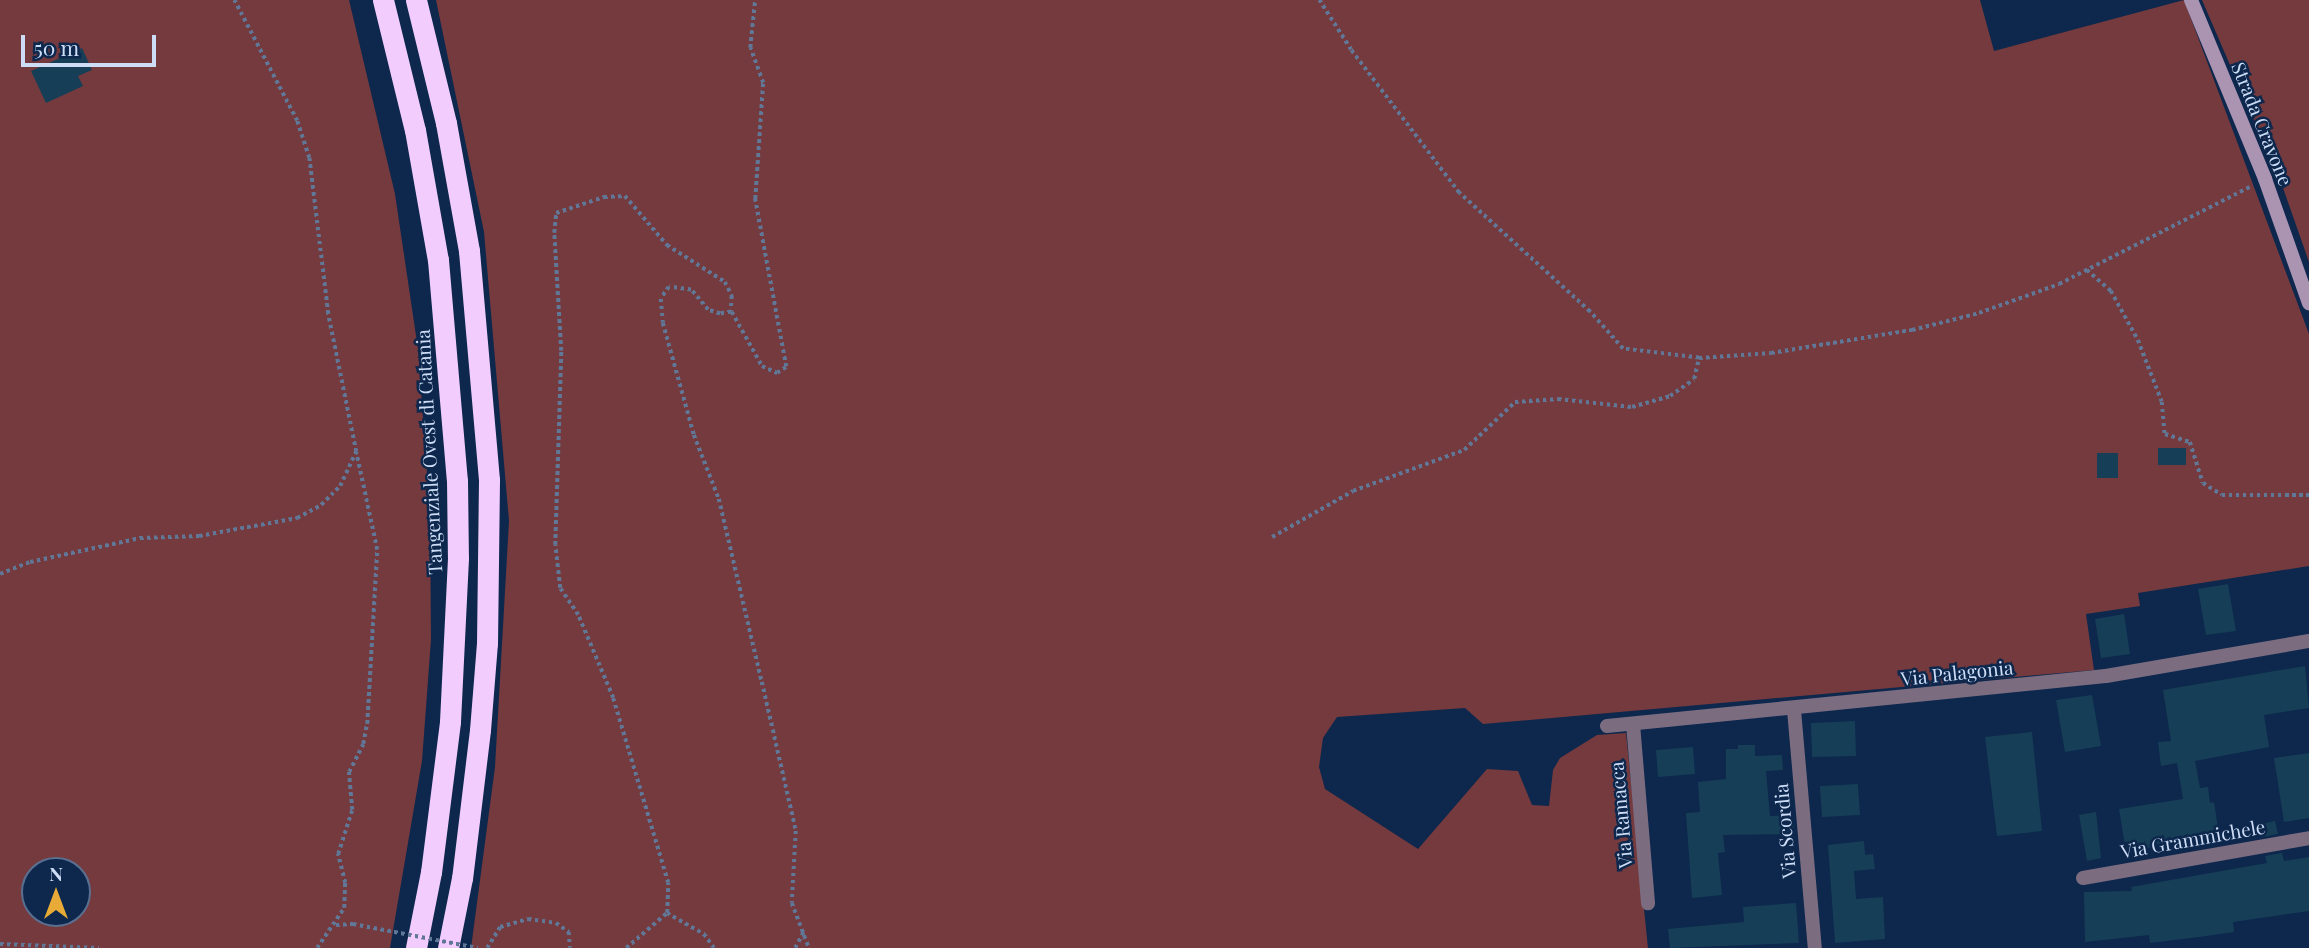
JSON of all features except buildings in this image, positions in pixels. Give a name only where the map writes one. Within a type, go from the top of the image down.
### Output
[{"type":"highway","name":"Tangenziale Ovest di Catania","points":[[383,0],[415,130],[438,260],[457,480],[458,558],[450,722],[431,872],[416,948]]},
{"type":"highway","points":[[416,0],[446,123],[469,251],[489,480],[488,618],[480,730],[462,878],[448,948]]},
{"type":"street","name":"Strada Cravone","points":[[2191,0],[2265,179],[2309,303]]},
{"type":"street","name":"Via Palagonia","points":[[1606,726],[1794,710],[2106,676],[2309,642]]},
{"type":"street","name":"Via Scordia","points":[[1794,710],[1815,948]]},
{"type":"street","name":"Via Ramacca","points":[[1633,724],[1648,903]]},
{"type":"street","name":"Via Grammichele","points":[[2083,878],[2309,838]]},
{"type":"path","points":[[234,0],[298,121],[309,158],[328,314],[377,550],[367,724],[363,744],[349,772],[352,810],[338,865],[345,883],[344,908],[336,925],[317,948]]},
{"type":"path","points":[[626,948],[667,912],[668,883],[620,724],[578,615],[560,588],[555,545],[561,351],[556,212],[604,197],[625,196],[667,245],[725,282],[732,296],[732,312],[762,366],[777,373],[786,367],[776,293],[755,199],[763,83],[750,48],[755,0]]},
{"type":"path","points":[[1319,0],[1351,50],[1460,193],[1590,312],[1623,349],[1718,360],[1912,330],[1979,313],[2087,270],[2265,179]]},
{"type":"path","points":[[2087,270],[2111,291],[2138,340],[2162,402],[2165,433],[2190,442],[2203,483],[2222,495],[2309,495]]},
{"type":"path","points":[[732,312],[708,310],[691,290],[681,286],[669,287],[661,299],[663,323],[694,435],[719,499],[796,831],[792,903],[809,948]]},
{"type":"path","points":[[1272,537],[1353,491],[1464,450],[1515,402],[1559,399],[1632,407],[1670,396],[1694,379],[1699,358]]},
{"type":"path","points":[[0,574],[30,562],[139,538],[200,536],[297,518],[321,505],[340,486],[356,452]]},
{"type":"path","points":[[667,912],[704,934],[714,948]]},
{"type":"path","points":[[487,948],[500,927],[528,919],[556,923],[569,932],[570,948]]},
{"type":"path","points":[[336,925],[353,923],[478,948]]},
{"type":"path","points":[[795,948],[804,931]]},
{"type":"path","points":[[0,944],[99,948]]},
{"type":"shaded area","points":[[0,0],[349,0],[395,194],[418,349],[430,514],[431,640],[422,761],[390,948],[0,948]]},
{"type":"shaded area","points":[[436,0],[1980,0],[1994,51],[2184,0],[2309,334],[2309,566],[2138,593],[2140,606],[2086,614],[2094,670],[1483,724],[1465,708],[1337,717],[1323,738],[1319,767],[1325,789],[1418,849],[1487,769],[1518,771],[1532,805],[1549,806],[1553,770],[1560,758],[1597,735],[1626,733],[1648,948],[471,948],[495,767],[509,521],[484,232]]},
{"type":"shaded area","points":[[2202,0],[2309,0],[2309,262],[2283,188]]}]
